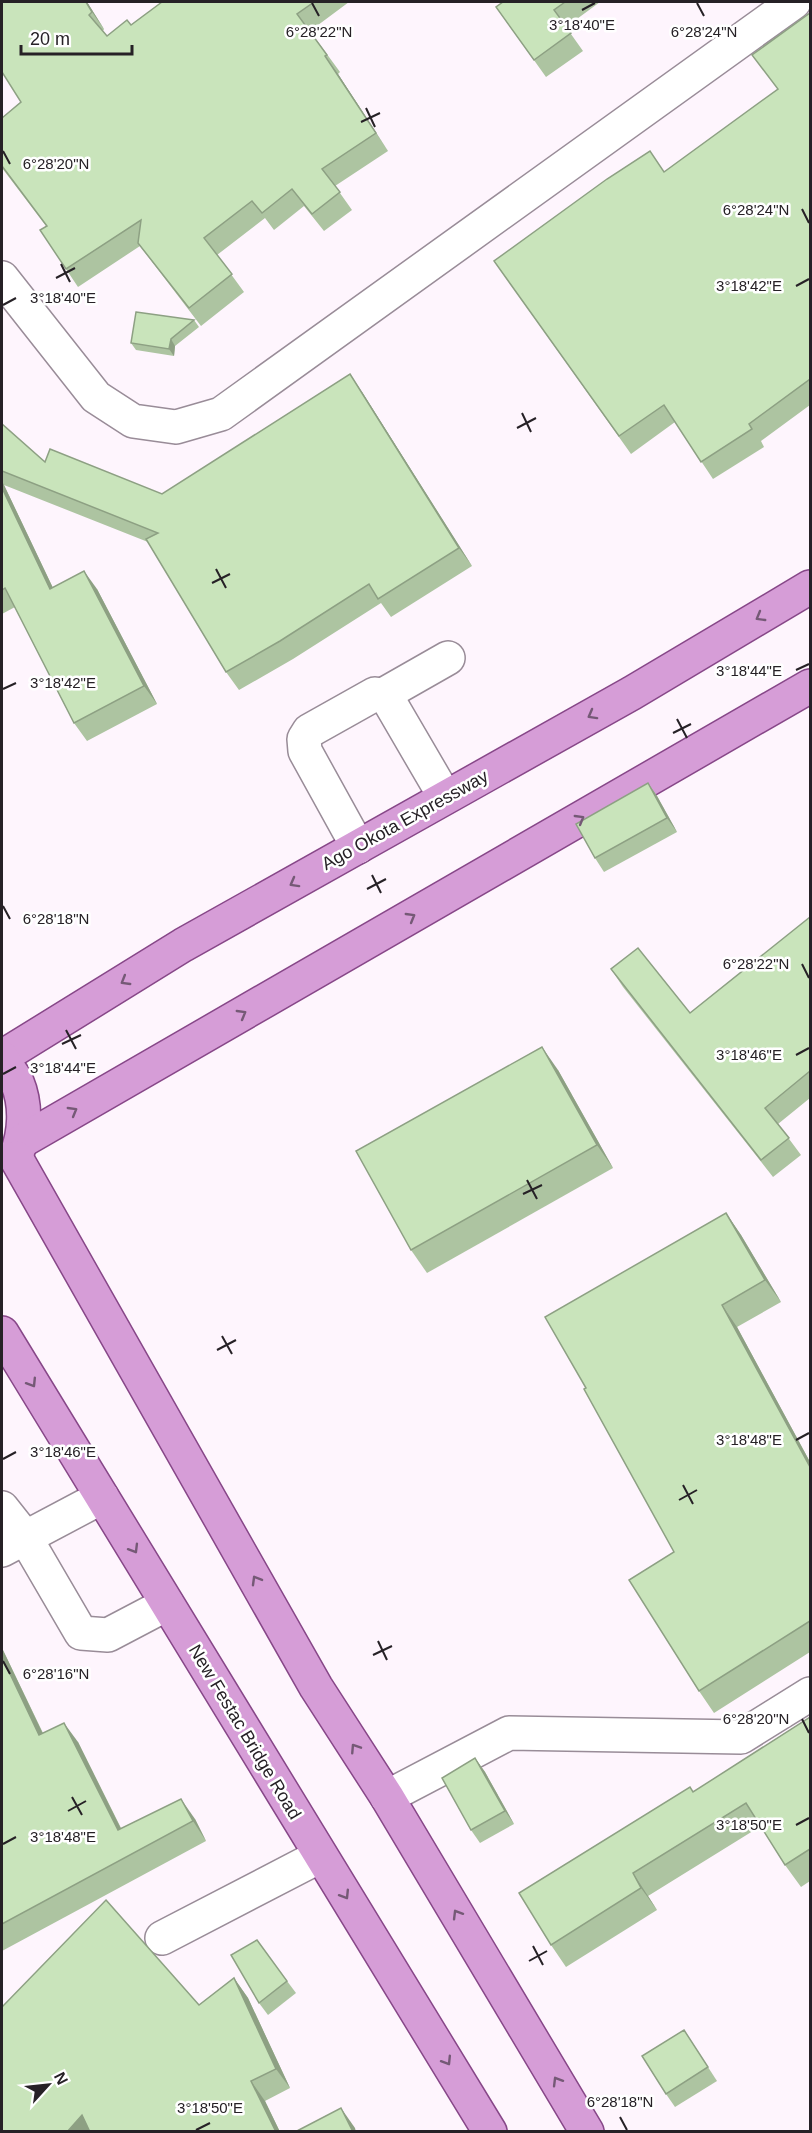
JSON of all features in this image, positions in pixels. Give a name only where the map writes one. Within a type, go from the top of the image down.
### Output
[{"type":"main road","name":"Ago Okota Expressway","points":[[2,1058],[183,945],[632,693],[810,587]]},
{"type":"main road","points":[[13,1158],[808,692]]},
{"type":"main road","points":[[2,1058],[17,1082],[24,1111],[13,1158],[316,1687],[387,1797],[588,2132]]},
{"type":"main road","name":"New Festac Bridge Road","points":[[2,1333],[490,2132]]},
{"type":"street","points":[[2,278],[96,397],[132,422],[176,427],[221,414],[794,2]]},
{"type":"street","points":[[358,847],[305,751],[304,740],[309,731],[365,699],[375,694],[383,695],[448,658]]},
{"type":"street","points":[[383,695],[389,701],[445,797]]},
{"type":"street","points":[[13,1543],[102,1497]]},
{"type":"street","points":[[2,1508],[13,1543],[81,1633],[108,1635],[167,1604]]},
{"type":"street","points":[[387,1797],[509,1733],[741,1737],[810,1694]]},
{"type":"street","points":[[162,1938],[320,1856]]},
{"type":"building","points":[[2,2],[86,2],[92,12],[89,15],[107,36],[127,20],[131,25],[162,2],[314,2],[297,14],[327,55],[325,56],[376,133],[322,169],[340,192],[312,214],[292,189],[262,213],[252,201],[204,238],[232,274],[189,308],[138,243],[141,220],[66,269],[40,230],[47,226],[2,166],[2,118],[21,102],[2,72]]},
{"type":"building","points":[[503,2],[565,2],[554,10],[571,33],[534,60],[496,7]]},
{"type":"building","points":[[810,13],[810,379],[749,424],[752,429],[701,462],[664,405],[619,436],[494,261],[607,179],[650,151],[664,172],[778,89],[752,55]]},
{"type":"building","points":[[136,312],[194,320],[171,339],[169,349],[131,343]]},
{"type":"building","points":[[350,374],[459,548],[378,599],[369,584],[280,641],[226,672],[146,539],[158,533],[2,471],[2,424],[45,462],[50,449],[162,494]]},
{"type":"building","points":[[2,488],[50,589],[84,571],[144,686],[74,723],[5,588],[2,590]]},
{"type":"building","points":[[648,783],[667,818],[595,858],[576,824]]},
{"type":"building","points":[[810,917],[810,1071],[765,1108],[789,1138],[761,1160],[611,969],[638,948],[690,1013]]},
{"type":"building","points":[[542,1047],[597,1145],[411,1250],[356,1151]]},
{"type":"building","points":[[726,1213],[765,1280],[722,1305],[810,1467],[810,1621],[699,1691],[629,1580],[674,1552],[545,1317]]},
{"type":"building","points":[[2,1657],[39,1735],[64,1723],[118,1830],[181,1799],[193,1821],[2,1924]]},
{"type":"building","points":[[810,1717],[810,1849],[785,1865],[746,1803],[633,1873],[641,1888],[551,1945],[519,1893],[690,1787],[693,1792]]},
{"type":"building","points":[[475,1758],[505,1811],[471,1830],[442,1778]]},
{"type":"building","points":[[106,1900],[199,2005],[234,1978],[276,2069],[251,2081],[276,2132],[90,2132],[82,2115],[67,2132],[2,2132],[2,2007]]},
{"type":"building","points":[[257,1940],[287,1981],[259,2003],[231,1955]]},
{"type":"building","points":[[684,2030],[708,2067],[666,2094],[642,2056]]},
{"type":"building","points":[[341,2108],[353,2132],[295,2132]]}]
